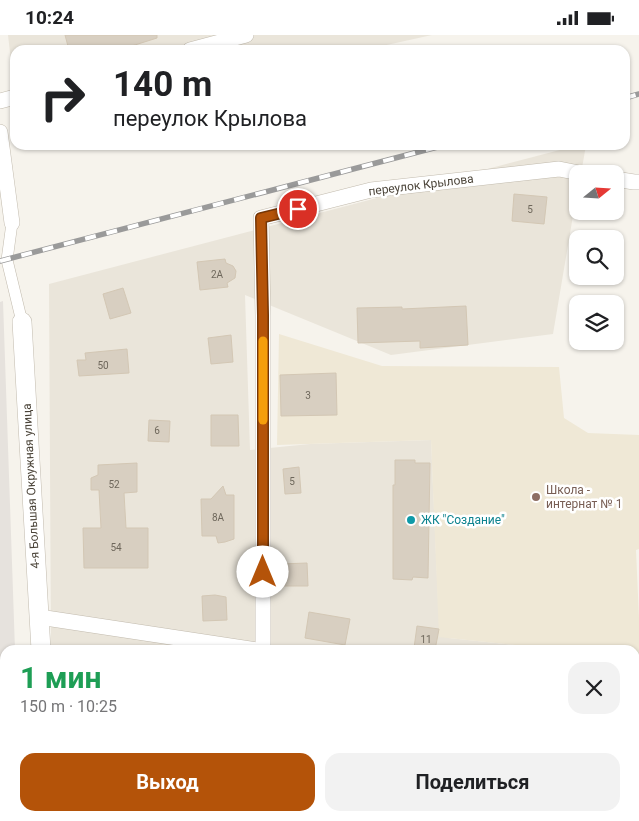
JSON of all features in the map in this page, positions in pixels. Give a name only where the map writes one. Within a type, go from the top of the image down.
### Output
[{"type":"street","points":[[209,45],[246,35]]},
{"type":"street","points":[[0,132],[12,223],[7,260],[22,322]]},
{"type":"street","name":"переулок Крылова","points":[[263,645],[263,315],[261,218],[371,191],[559,169],[569,171]]},
{"type":"street","points":[[624,180],[639,182]]},
{"type":"street","name":"4-я Большая Окружная улица","points":[[22,322],[41,645]]},
{"type":"street","points":[[39,617],[224,645]]},
{"type":"shaded area","points":[[8,35],[432,35],[387,45],[10,45],[10,52]]},
{"type":"shaded area","points":[[560,150],[585,150],[583,165],[569,165],[569,220],[572,220],[569,230],[553,334],[391,355],[245,295],[250,450],[310,444],[431,440],[438,600],[449,638],[515,645],[51,645],[49,284]]},
{"type":"shaded area","points":[[3,301],[15,645],[0,645],[0,302]]},
{"type":"shaded area","name":"Школа - интернат № 1","points":[[279,334],[382,366],[559,367],[564,418],[588,433],[639,435],[639,549],[636,550],[639,645],[515,645],[439,637],[431,440],[277,445]]},
{"type":"building","points":[[65,35],[157,35],[157,38],[135,45],[68,45]]},
{"type":"building","points":[[514,194],[547,197],[544,224],[512,221]]},
{"type":"building","points":[[225,259],[226,263],[233,266],[236,271],[235,278],[227,283],[228,287],[200,290],[197,262]]},
{"type":"building","points":[[123,288],[131,313],[110,319],[103,294]]},
{"type":"building","points":[[466,306],[468,345],[420,348],[420,341],[358,343],[357,308],[402,307],[402,309]]},
{"type":"building","points":[[231,335],[233,362],[211,364],[208,338]]},
{"type":"building","points":[[127,349],[129,373],[79,376],[77,360],[86,360],[85,353]]},
{"type":"building","points":[[336,373],[337,415],[281,416],[280,375]]},
{"type":"building","points":[[211,415],[238,415],[239,446],[211,446]]},
{"type":"building","points":[[149,420],[170,421],[169,442],[148,441]]},
{"type":"building","name":"ЖК \"Создание\"","points":[[395,460],[415,460],[415,463],[430,463],[428,578],[413,577],[412,580],[393,579],[393,485],[395,485]]},
{"type":"building","points":[[137,463],[137,492],[124,493],[126,528],[148,528],[148,568],[84,568],[83,528],[101,528],[99,490],[91,490],[91,478],[98,475],[98,465]]},
{"type":"building","points":[[299,467],[301,493],[285,494],[283,469]]},
{"type":"building","points":[[223,486],[226,495],[234,495],[234,539],[218,543],[216,536],[202,536],[201,499],[211,499]]},
{"type":"building","points":[[307,563],[308,586],[282,586],[281,564]]},
{"type":"building","points":[[215,595],[226,597],[227,620],[203,621],[202,596]]},
{"type":"building","points":[[309,612],[350,619],[345,645],[305,638]]},
{"type":"building","points":[[417,626],[439,629],[436,645],[414,645]]},
{"type":"railway","points":[[630,97],[639,94]]},
{"type":"railway","points":[[0,261],[426,150]]},
{"type":"slow traffic","points":[[263,341],[263,420]]},
{"type":"place","name":"Школа - интернат № 1","points":[[536,497]]},
{"type":"place","name":"ЖК \"Создание\"","points":[[411,520]]},
{"type":"route","points":[[263,572],[261,218],[298,209]]}]
